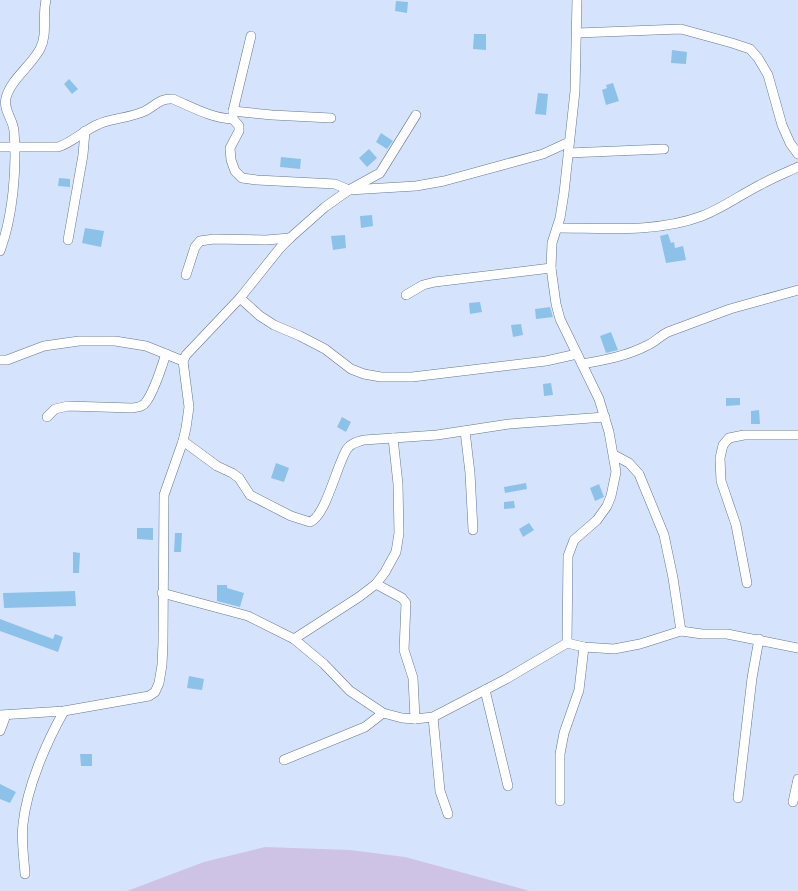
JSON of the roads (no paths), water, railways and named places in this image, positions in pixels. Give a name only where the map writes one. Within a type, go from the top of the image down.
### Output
[{"type":"street","points":[[0,251],[9,220],[15,146],[13,122],[5,106],[6,98],[12,85],[41,48],[44,37],[46,0]]},
{"type":"street","points":[[567,643],[568,556],[574,540],[597,520],[607,506],[616,472],[614,456],[599,399],[560,319],[551,268],[552,243],[564,193],[575,91],[577,0]]},
{"type":"street","points":[[577,33],[681,29],[750,50],[758,58],[768,75],[782,125],[790,143],[798,154]]},
{"type":"street","points":[[251,36],[233,115],[239,126],[239,131],[230,148],[231,160],[235,171],[242,178],[335,184],[349,190],[416,186],[444,181],[543,154],[569,142]]},
{"type":"street","points":[[0,146],[58,147],[65,145],[98,124],[145,111],[166,98],[216,117],[272,115],[331,118]]},
{"type":"street","points":[[0,731],[3,715],[64,711],[149,696],[155,692],[162,665],[164,495],[184,441],[189,407],[183,361],[186,355],[240,298],[290,238],[325,207],[349,190],[380,173],[416,115]]},
{"type":"street","points":[[68,240],[85,132]]},
{"type":"street","points":[[568,153],[664,149]]},
{"type":"street","points":[[557,228],[640,228],[681,223],[702,216],[759,185],[798,167]]},
{"type":"street","points":[[186,275],[195,247],[200,241],[214,239],[266,240],[290,238]]},
{"type":"street","points":[[406,295],[423,285],[435,282],[551,268]]},
{"type":"street","points":[[582,364],[615,358],[650,344],[659,336],[668,332],[730,309],[798,290]]},
{"type":"street","points":[[240,298],[260,316],[274,325],[300,336],[325,350],[351,369],[381,377],[412,377],[537,362],[577,354]]},
{"type":"street","points":[[0,360],[6,360],[44,346],[79,341],[115,341],[146,346],[183,361]]},
{"type":"street","points":[[47,417],[55,409],[68,406],[132,408],[141,406],[150,396],[166,354]]},
{"type":"street","points":[[184,441],[217,466],[240,478],[250,495],[263,503],[307,522],[313,521],[316,518],[332,488],[347,449],[354,443],[364,440],[437,435],[509,424],[604,417]]},
{"type":"street","points":[[465,431],[470,473],[473,530]]},
{"type":"street","points":[[747,583],[736,525],[721,480],[720,458],[723,445],[729,438],[744,435],[798,435]]},
{"type":"street","points":[[294,639],[376,584],[386,572],[396,552],[399,533],[398,484],[393,438]]},
{"type":"street","points":[[614,456],[629,463],[639,474],[664,535],[681,631]]},
{"type":"street","points":[[376,584],[402,598],[406,603],[404,650],[413,678],[415,719]]},
{"type":"street","points":[[162,593],[248,616],[294,639],[324,664],[350,691],[383,713],[415,719],[434,717],[567,643],[584,647],[614,648],[648,642],[681,631],[702,634],[727,634],[795,645]]},
{"type":"street","points":[[738,798],[752,678],[759,639]]},
{"type":"street","points":[[560,801],[560,754],[564,733],[578,690],[584,647]]},
{"type":"street","points":[[485,690],[508,786]]},
{"type":"street","points":[[25,874],[22,826],[26,805],[44,751],[64,711]]},
{"type":"street","points":[[284,760],[365,727],[383,713]]},
{"type":"street","points":[[434,717],[439,784],[448,814]]},
{"type":"street","points":[[793,802],[798,779]]}]
